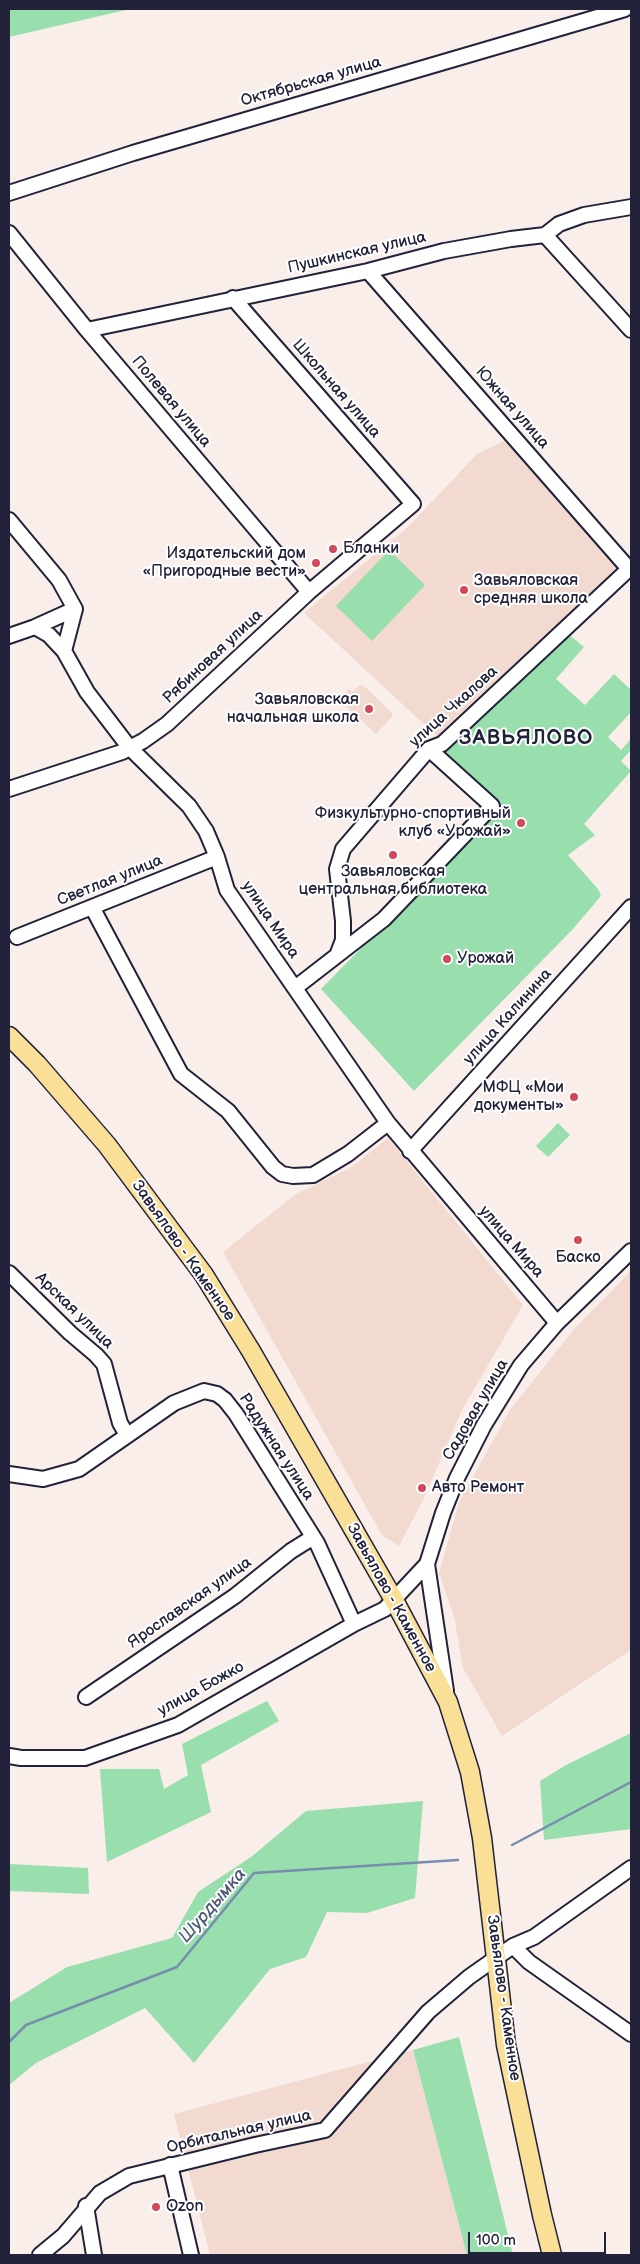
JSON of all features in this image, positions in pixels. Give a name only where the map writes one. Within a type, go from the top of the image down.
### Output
[{"type":"main road","name":"Завьялово - Каменное","points":[[9,1036],[37,1064],[107,1144],[204,1275],[251,1351],[394,1600],[448,1702],[470,1772],[482,1838],[506,2045],[552,2255]]},
{"type":"street","name":"Октябрьская улица","points":[[9,193],[133,153],[625,9]]},
{"type":"street","name":"Пушкинская улица","points":[[87,330],[368,271],[444,251],[546,235],[559,224],[584,215],[631,207]]},
{"type":"street","name":"Полевая улица","points":[[9,233],[87,330],[310,592]]},
{"type":"street","points":[[546,235],[631,330]]},
{"type":"street","name":"Южная улица","points":[[368,271],[630,568]]},
{"type":"street","name":"Школьная улица","points":[[233,298],[413,504]]},
{"type":"street","name":"Рябиновая улица","points":[[9,788],[122,752],[143,741],[166,724],[310,592],[413,504]]},
{"type":"street","points":[[9,520],[59,580],[74,609],[64,651]]},
{"type":"street","name":"улица Чкалова","points":[[338,953],[342,940],[343,920],[337,868],[343,848],[429,749],[442,744],[630,568]]},
{"type":"street","points":[[9,636],[35,628],[74,609]]},
{"type":"street","name":"улица Мира","points":[[35,628],[49,634],[64,651],[88,692],[129,747],[189,806],[206,831],[217,857],[227,890],[388,1123],[558,1323]]},
{"type":"street","points":[[295,988],[384,919],[492,806],[429,749]]},
{"type":"street","name":"Светлая улица","points":[[17,937],[217,857]]},
{"type":"street","points":[[92,907],[181,1074],[228,1111],[273,1167],[282,1174],[293,1176],[312,1174],[348,1154],[388,1123]]},
{"type":"street","name":"улица Калинина","points":[[410,1151],[631,907]]},
{"type":"street","name":"Садовая улица","points":[[427,1564],[443,1513],[484,1425],[521,1366],[558,1323],[631,1251]]},
{"type":"street","name":"Арская улица","points":[[9,1273],[104,1364],[120,1423],[127,1435]]},
{"type":"street","name":"Радужная улица","points":[[9,1474],[42,1479],[59,1476],[98,1458],[127,1435],[174,1403],[204,1391],[217,1394],[225,1400],[236,1414],[314,1539],[354,1624]]},
{"type":"street","name":"Ярославская улица","points":[[86,1697],[235,1596],[291,1551],[314,1539]]},
{"type":"street","points":[[427,1564],[448,1702]]},
{"type":"street","name":"улица Божко","points":[[9,1756],[85,1758],[178,1725],[354,1624],[385,1609],[427,1564]]},
{"type":"street","name":"Орбитальная улица","points":[[40,2255],[63,2236],[86,2206],[100,2193],[129,2176],[325,2130],[428,2012],[469,1977],[513,1946],[534,1937],[631,1868]]},
{"type":"street","points":[[513,1946],[529,1962],[631,2034]]},
{"type":"street","points":[[170,2165],[191,2255]]},
{"type":"street","points":[[86,2206],[94,2255]]},
{"type":"shaded area","name":"Завьяловская средняя школа","points":[[506,440],[619,567],[440,739],[304,613],[408,527],[477,454]]},
{"type":"shaded area","name":"Завьяловская начальная школа","points":[[363,685],[392,713],[392,717],[376,734],[346,706],[346,700],[342,696],[349,689],[353,692],[358,686]]},
{"type":"shaded area","points":[[388,1138],[523,1305],[462,1410],[424,1498],[399,1546],[380,1532],[223,1252],[296,1194],[350,1168]]},
{"type":"shaded area","points":[[631,1271],[631,1650],[502,1736],[463,1668],[454,1616],[439,1573],[459,1502],[510,1410],[574,1329]]},
{"type":"shaded area","points":[[413,2050],[467,2255],[210,2255],[174,2114]]},
{"type":"green space","points":[[9,9],[130,9],[9,37]]},
{"type":"green space","points":[[389,550],[425,585],[372,641],[336,606]]},
{"type":"green space","name":"Урожай","points":[[566,632],[584,647],[556,679],[585,705],[614,674],[631,690],[631,712],[608,737],[621,750],[631,739],[631,750],[621,761],[631,771],[584,824],[595,835],[568,855],[598,889],[601,896],[572,930],[414,1091],[321,989],[492,815],[503,807],[442,750]]},
{"type":"green space","points":[[558,1123],[570,1135],[548,1157],[536,1146]]},
{"type":"green space","points":[[267,1701],[279,1721],[201,1765],[211,1812],[107,1862],[100,1769],[159,1769],[164,1789],[188,1775],[182,1744]]},
{"type":"green space","points":[[631,1733],[631,1829],[544,1840],[540,1781],[566,1765]]},
{"type":"green space","points":[[423,1801],[415,1898],[367,1913],[327,1912],[306,1957],[270,1969],[194,2063],[145,2008],[36,2063],[9,2085],[9,2003],[67,1967],[172,1938],[198,1892],[251,1857],[306,1811]]},
{"type":"green space","points":[[9,1864],[88,1868],[89,1894],[9,1891]]},
{"type":"green space","points":[[459,2037],[513,2255],[467,2255],[413,2050]]},
{"type":"waterway","name":"Шурдымка","points":[[512,1845],[631,1782]]},
{"type":"waterway","name":"Шурдымка","points":[[9,2042],[26,2025],[177,1967],[254,1873],[458,1860]]},
{"type":"place","name":"Бланки","points":[[333,549]]},
{"type":"place","name":"Издательский дом «Пригородные вести»","points":[[316,563]]},
{"type":"place","name":"Завьяловская средняя школа","points":[[464,590]]},
{"type":"place","name":"Завьяловская начальная школа","points":[[369,709]]},
{"type":"place","name":"Физкультурно-спортивный клуб «Урожай»","points":[[521,823]]},
{"type":"place","name":"Завьяловская центральная библиотека","points":[[393,855]]},
{"type":"place","name":"Урожай","points":[[447,959]]},
{"type":"place","name":"МФЦ «Мои документы»","points":[[574,1097]]},
{"type":"place","name":"Баско","points":[[578,1240]]},
{"type":"place","name":"Авто Ремонт","points":[[422,1488]]},
{"type":"place","name":"Ozon","points":[[156,2207]]},
{"type":"district","name":"ЗАВЬЯЛОВО","points":[[526,739]]}]
